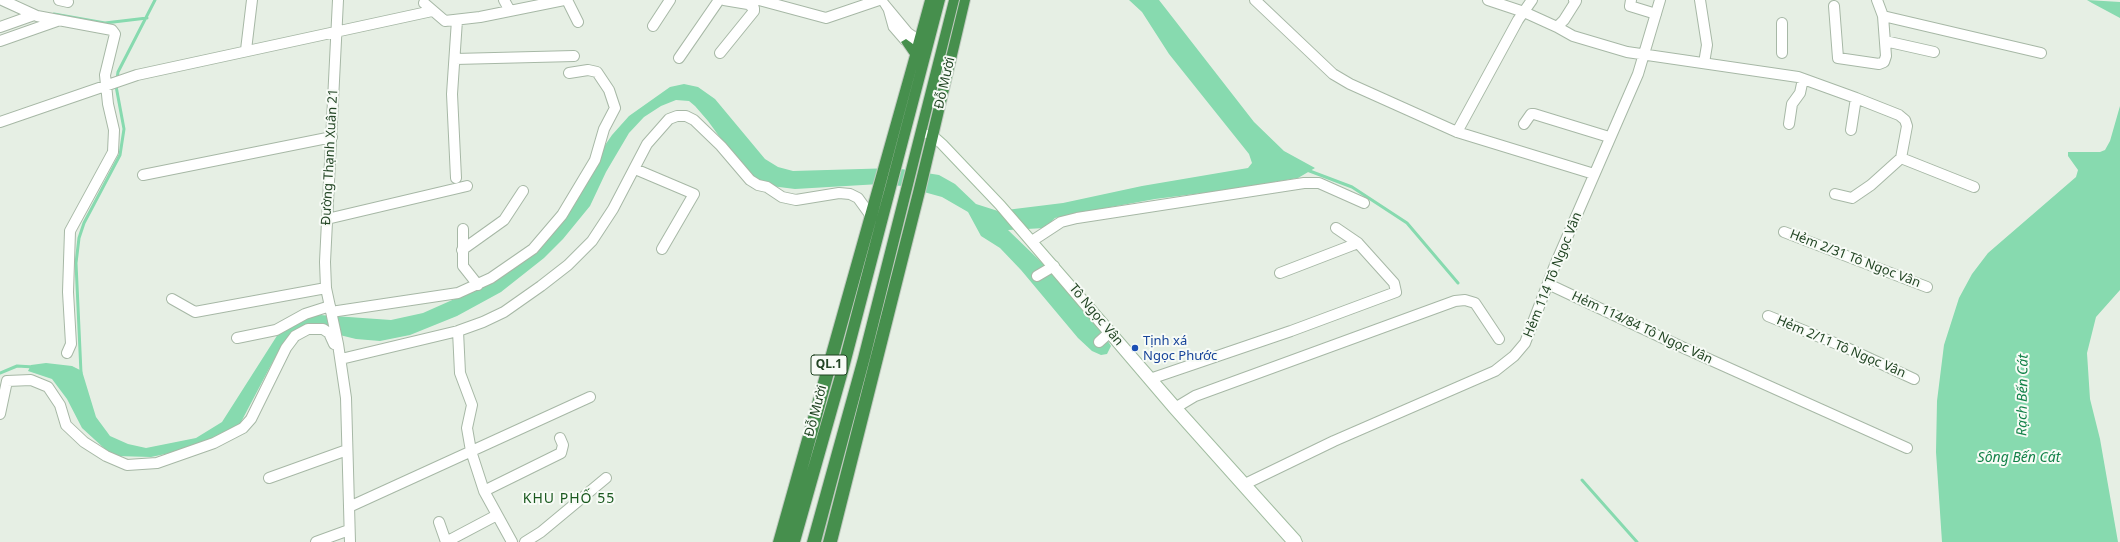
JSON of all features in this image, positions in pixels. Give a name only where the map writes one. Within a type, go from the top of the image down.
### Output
[{"type":"highway","name":"Đỗ Mười","points":[[892,162],[924,65],[925,40],[930,0]]},
{"type":"highway","name":"Đỗ Mười","points":[[892,162],[916,55],[925,40],[940,0]]},
{"type":"highway","name":"Đỗ Mười","points":[[854,421],[912,164],[954,0]]},
{"type":"highway","name":"Đỗ Mười","points":[[854,421],[919,192],[965,0]]},
{"type":"highway","points":[[925,40],[955,42]]},
{"type":"highway","points":[[906,42],[924,65]]},
{"type":"highway","name":"QL.1","points":[[885,189],[892,162]]},
{"type":"highway","name":"Đỗ Mười","points":[[780,542],[871,216],[885,189]]},
{"type":"highway","name":"Đỗ Mười","points":[[794,542],[885,189]]},
{"type":"highway","name":"QL.1","points":[[814,542],[824,503],[854,421]]},
{"type":"highway","name":"QL.1","points":[[830,542],[839,504],[854,421]]},
{"type":"highway","points":[[824,503],[839,504]]},
{"type":"main road","points":[[882,0],[907,31],[925,40]]},
{"type":"main road","points":[[889,10],[894,29],[906,42],[925,40]]},
{"type":"main road","name":"Tô Ngọc Vân","points":[[921,132],[932,136],[1000,205],[1028,237],[1105,336],[1150,379],[1243,485],[1296,542]]},
{"type":"street","points":[[2,0],[34,15],[112,30],[115,34],[105,75],[108,84],[114,130],[113,152],[70,231],[68,292],[71,344],[67,353]]},
{"type":"street","points":[[59,0],[68,2]]},
{"type":"street","points":[[246,50],[252,0]]},
{"type":"street","name":"Đường Thạnh Xuân 21","points":[[338,0],[327,219],[326,288],[339,346]]},
{"type":"street","points":[[504,0],[510,11]]},
{"type":"street","points":[[424,3],[445,21],[510,11],[564,0]]},
{"type":"street","points":[[567,0],[578,22]]},
{"type":"street","points":[[653,26],[670,0]]},
{"type":"street","points":[[679,58],[720,0]]},
{"type":"street","points":[[720,53],[754,11],[751,2],[724,0]]},
{"type":"street","points":[[759,0],[826,18],[879,0]]},
{"type":"street","points":[[1255,0],[1333,74],[1457,132],[1594,174]]},
{"type":"street","points":[[1488,0],[1524,12],[1573,36],[1627,52],[1803,79],[1856,98],[1898,115],[1905,120],[1907,126],[1901,150],[1901,158],[1871,185],[1852,198],[1835,194]]},
{"type":"street","points":[[1457,132],[1532,0]]},
{"type":"street","points":[[1557,28],[1568,15],[1576,2],[1574,0]]},
{"type":"street","points":[[1631,0],[1630,6],[1656,14]]},
{"type":"street","name":"Hẻm 114 Tô Ngọc Vân","points":[[1243,485],[1334,441],[1495,370],[1514,356],[1525,343],[1609,137],[1638,74],[1660,0]]},
{"type":"street","points":[[1700,0],[1707,45],[1704,63]]},
{"type":"street","points":[[1834,6],[1838,58],[1879,64],[1884,62],[1886,56],[1883,16],[1877,0]]},
{"type":"street","points":[[0,122],[123,79],[246,50],[432,11]]},
{"type":"street","points":[[0,27],[34,15]]},
{"type":"street","points":[[1883,16],[2041,53]]},
{"type":"street","points":[[0,41],[59,20]]},
{"type":"street","points":[[456,178],[452,94],[457,20]]},
{"type":"street","points":[[1782,23],[1782,53]]},
{"type":"street","points":[[1885,41],[1934,52]]},
{"type":"street","points":[[455,59],[574,56]]},
{"type":"street","points":[[237,338],[276,330],[305,314],[458,293],[478,285],[511,265],[533,249],[562,215],[595,160],[604,129],[615,108],[610,90],[597,72],[588,70],[569,73]]},
{"type":"street","points":[[1789,124],[1792,104],[1800,93],[1803,79]]},
{"type":"street","points":[[1851,130],[1856,98]]},
{"type":"street","points":[[1524,124],[1531,114],[1534,114],[1609,137]]},
{"type":"street","points":[[340,359],[458,331],[504,312],[568,265],[592,241],[613,210],[647,144],[669,119],[677,116],[686,116],[694,120],[722,146],[750,180],[758,185],[767,187],[782,197],[796,200],[839,193],[850,194],[858,198],[871,216]]},
{"type":"street","points":[[143,175],[332,137]]},
{"type":"street","points":[[1901,158],[1974,187]]},
{"type":"street","points":[[635,169],[694,194],[662,249]]},
{"type":"street","points":[[1028,237],[1061,222],[1078,218],[1304,183],[1320,183],[1364,204]]},
{"type":"street","points":[[327,219],[467,186]]},
{"type":"street","points":[[462,250],[504,220],[523,191]]},
{"type":"street","points":[[1150,379],[1291,331],[1396,292],[1394,283],[1358,243],[1336,228]]},
{"type":"street","points":[[463,229],[462,250],[465,270],[478,285]]},
{"type":"street","name":"Hẻm 2/31 Tô Ngọc Vân","points":[[1784,232],[1927,286]]},
{"type":"street","points":[[1280,273],[1358,243]]},
{"type":"street","points":[[1037,276],[1052,267]]},
{"type":"street","name":"Hẻm 114/84 Tô Ngọc Vân","points":[[1548,284],[1736,372],[1907,448]]},
{"type":"street","points":[[172,299],[195,312],[326,288]]},
{"type":"street","points":[[1175,408],[1195,396],[1208,391],[1456,301],[1465,300],[1475,303],[1499,339]]},
{"type":"street","name":"Hẻm 2/11 Tô Ngọc Vân","points":[[1768,316],[1847,348],[1914,379]]},
{"type":"street","points":[[0,414],[7,381],[31,380],[48,387],[60,405],[66,425],[84,442],[106,456],[127,465],[157,463],[214,443],[244,428],[254,414],[286,348],[295,336],[308,329],[323,329],[329,334],[334,344],[339,346],[346,398],[350,536],[316,542]]},
{"type":"street","points":[[458,331],[460,373],[472,405],[467,428],[471,451],[484,491],[512,542]]},
{"type":"street","points":[[349,507],[590,398]]},
{"type":"street","points":[[484,491],[561,453],[563,450],[563,445],[560,438]]},
{"type":"street","points":[[269,478],[347,450]]},
{"type":"street","points":[[525,542],[541,532],[606,478]]},
{"type":"street","points":[[439,522],[446,542],[497,515]]},
{"type":"water","points":[[1129,0],[1159,0],[1254,122],[1284,151],[1315,168],[1298,178],[1227,190],[1155,199],[1055,218],[1045,228],[1008,230],[1062,282],[1095,321],[1111,346],[1107,354],[1101,355],[1092,351],[1078,338],[1021,270],[1000,248],[981,236],[968,212],[942,197],[902,186],[880,184],[795,189],[771,186],[748,176],[708,121],[695,106],[689,101],[676,100],[661,106],[644,117],[629,133],[606,172],[590,206],[563,239],[544,258],[501,292],[457,316],[410,335],[380,341],[356,339],[311,328],[281,346],[240,424],[189,449],[151,457],[116,456],[106,450],[82,428],[67,399],[52,379],[28,371],[31,365],[46,363],[72,366],[82,371],[96,417],[110,436],[128,444],[146,448],[196,438],[222,422],[280,331],[309,317],[320,315],[391,320],[423,313],[468,293],[534,249],[612,135],[629,116],[670,87],[684,84],[698,87],[715,99],[765,159],[778,167],[793,171],[895,168],[939,175],[955,184],[976,204],[998,211],[1063,203],[1142,186],[1248,168],[1252,163],[1249,154],[1169,54],[1142,12]]},
{"type":"water","points":[[2087,0],[2120,2],[2120,18],[2092,3]]},
{"type":"water","name":"Sông Bến Cát","points":[[2120,106],[2120,290],[2096,317],[2087,353],[2090,399],[2100,439],[2118,542],[1942,542],[1936,452],[1937,401],[1944,345],[1959,298],[1972,274],[1988,253],[2076,177],[2078,170],[2068,156],[2068,152],[2100,152],[2105,150],[2110,141]]},
{"type":"waterway","points":[[146,18],[155,0]]},
{"type":"waterway","points":[[54,14],[105,23],[146,18]]},
{"type":"waterway","points":[[81,373],[76,263],[79,238],[84,223],[120,155],[124,129],[116,86],[118,72],[146,18]]},
{"type":"waterway","points":[[1307,170],[1352,187],[1407,223],[1458,283]]},
{"type":"waterway","points":[[0,373],[17,366],[34,367]]},
{"type":"waterway","points":[[1582,480],[1637,542]]},
{"type":"place","name":"Tịnh xá Ngọc Phước","points":[[1135,348]]},
{"type":"district","name":"KHU PHỐ 55","points":[[569,499]]},
{"type":"water label","name":"Rạch Bến Cát","points":[[2023,395]]}]
